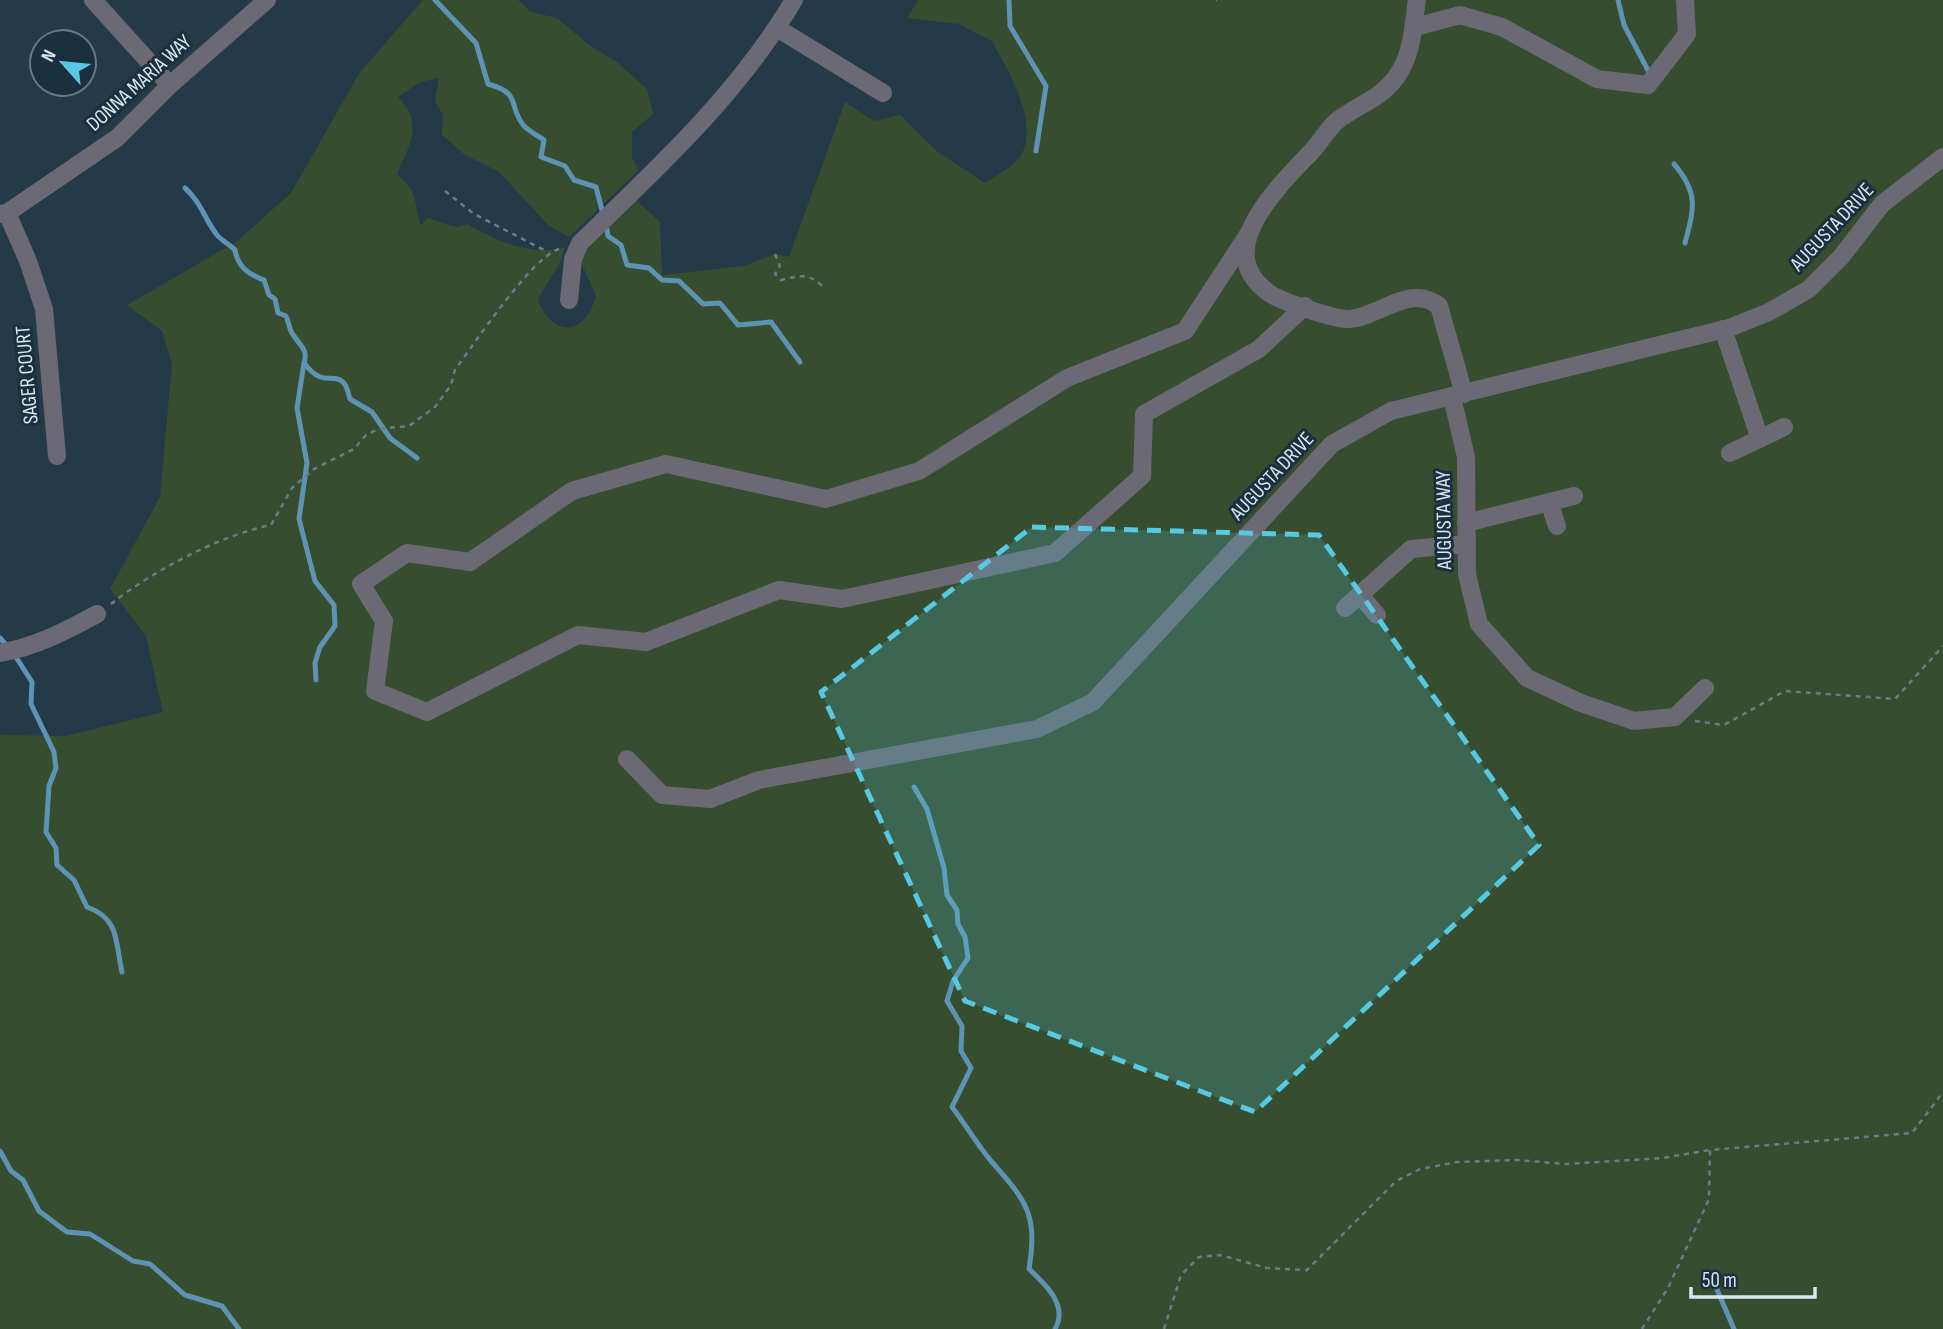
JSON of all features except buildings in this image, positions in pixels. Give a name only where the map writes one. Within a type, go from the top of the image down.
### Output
[{"type":"street","points":[[93,0],[170,85]]},
{"type":"street","name":"DONNA MARIA WAY","points":[[4,213],[117,138],[170,85],[267,0]]},
{"type":"street","points":[[569,300],[577,250],[589,235],[687,141],[777,28],[794,0]]},
{"type":"street","points":[[1306,306],[1259,349],[1144,414],[1142,476],[1055,553],[842,599],[779,590],[646,642],[578,635],[427,712],[374,691],[384,621],[361,584],[407,553],[470,562],[572,491],[666,464],[826,499],[919,471],[1067,378],[1185,331],[1249,233],[1267,198],[1329,129],[1356,108],[1378,98],[1388,88],[1402,66],[1415,27],[1417,0]]},
{"type":"street","points":[[1415,27],[1460,15],[1502,27],[1597,79],[1648,85],[1687,34],[1685,0]]},
{"type":"street","points":[[777,28],[883,93]]},
{"type":"street","name":"AUGUSTA DRIVE","points":[[627,759],[662,795],[710,799],[759,779],[1037,729],[1093,702],[1332,444],[1391,411],[1723,329],[1769,312],[1809,289],[1841,257],[1882,204],[1943,157]]},
{"type":"street","name":"SAGER COURT","points":[[4,213],[28,261],[44,309],[57,456]]},
{"type":"street","name":"AUGUSTA WAY","points":[[1249,233],[1248,262],[1260,286],[1271,295],[1348,320],[1400,300],[1431,300],[1439,306],[1458,395],[1466,457],[1467,574],[1479,624],[1527,678],[1581,704],[1634,721],[1675,717]]},
{"type":"street","points":[[1723,329],[1760,439]]},
{"type":"street","points":[[1730,453],[1784,428]]},
{"type":"street","points":[[1466,523],[1574,496]]},
{"type":"street","points":[[1549,502],[1557,526]]},
{"type":"street","points":[[1345,608],[1410,549],[1467,544]]},
{"type":"street","points":[[1360,595],[1377,615]]},
{"type":"street","points":[[0,653],[20,650],[61,634],[97,614]]},
{"type":"street","points":[[1675,717],[1705,688]]},
{"type":"path","points":[[445,191],[474,214],[548,252]]},
{"type":"path","points":[[97,614],[146,580],[232,535],[271,525],[292,488],[314,469],[354,449],[366,435],[378,429],[409,426],[435,407],[451,385],[455,370],[548,252],[565,247],[577,250]]},
{"type":"path","points":[[775,254],[780,266],[775,274],[781,280],[804,275],[813,276],[824,288]]},
{"type":"path","points":[[1675,717],[1724,725],[1785,691],[1895,699],[1943,646]]},
{"type":"path","points":[[1164,1329],[1181,1275],[1199,1257],[1220,1255],[1266,1269],[1307,1270],[1396,1181],[1420,1169],[1457,1162],[1517,1160],[1566,1164],[1663,1158],[1710,1150],[1912,1132],[1943,1092]]},
{"type":"path","points":[[1642,1329],[1668,1288],[1709,1199],[1710,1150]]},
{"type":"highlighted area","points":[[1032,527],[1319,535],[1539,845],[1255,1112],[965,1001],[821,692]]},
{"type":"green space","points":[[423,0],[518,0],[531,12],[557,18],[589,45],[618,63],[647,89],[653,114],[632,132],[632,158],[639,170],[569,237],[549,226],[499,172],[465,155],[442,135],[443,115],[435,101],[439,78],[420,82],[398,97],[411,116],[413,125],[410,144],[397,174],[412,192],[421,226],[427,218],[457,227],[468,224],[490,236],[527,249],[553,250],[565,247],[560,262],[538,301],[553,322],[569,327],[585,319],[596,296],[581,262],[584,252],[637,201],[660,222],[662,275],[744,266],[775,254],[789,257],[845,102],[874,121],[900,115],[938,152],[985,183],[1017,161],[1025,144],[1025,114],[1013,82],[992,41],[959,24],[907,18],[918,0],[1943,0],[1943,1329],[0,1329],[0,735],[66,736],[163,712],[146,636],[110,589],[160,497],[172,364],[162,331],[127,305],[236,242],[291,193],[360,72]]},
{"type":"waterway","points":[[435,0],[476,43],[488,84],[506,92],[524,126],[544,140],[541,157],[565,166],[574,180],[596,187],[603,214]]},
{"type":"waterway","points":[[1009,0],[1010,26],[1046,86],[1036,151]]},
{"type":"waterway","points":[[1618,0],[1624,25],[1650,74]]},
{"type":"waterway","points":[[1674,164],[1691,193],[1691,220],[1685,243]]},
{"type":"waterway","points":[[185,188],[217,235],[235,250],[241,265],[264,280],[269,295],[275,299],[278,313],[286,316],[292,333],[304,350],[304,363],[322,378],[336,378],[344,383],[350,399],[372,412],[390,438],[417,458]]},
{"type":"waterway","points":[[606,224],[608,236],[621,245],[627,265],[649,268],[662,280],[679,281],[703,304],[720,303],[738,325],[771,322],[800,362]]},
{"type":"waterway","points":[[304,363],[297,408],[307,463],[299,519],[315,581],[334,605],[335,626],[320,647],[315,663],[316,680]]},
{"type":"waterway","points":[[0,638],[7,646]]},
{"type":"waterway","points":[[14,654],[32,682],[31,704],[54,752],[56,768],[49,786],[46,832],[56,848],[57,865],[74,880],[87,907],[98,912],[111,925],[117,941],[122,972]]},
{"type":"waterway","points":[[914,787],[927,809],[944,868],[947,895],[957,910],[958,924],[965,937],[968,958],[953,981],[947,1001],[962,1026],[961,1051],[971,1068],[952,1107],[1021,1198],[1032,1234],[1029,1269],[1048,1288],[1057,1303],[1059,1320],[1055,1329]]},
{"type":"waterway","points":[[0,1151],[11,1171],[23,1180],[39,1211],[67,1232],[90,1234],[133,1261],[150,1264],[185,1295],[222,1306],[239,1329]]},
{"type":"waterway","points":[[1712,1278],[1734,1329]]}]
